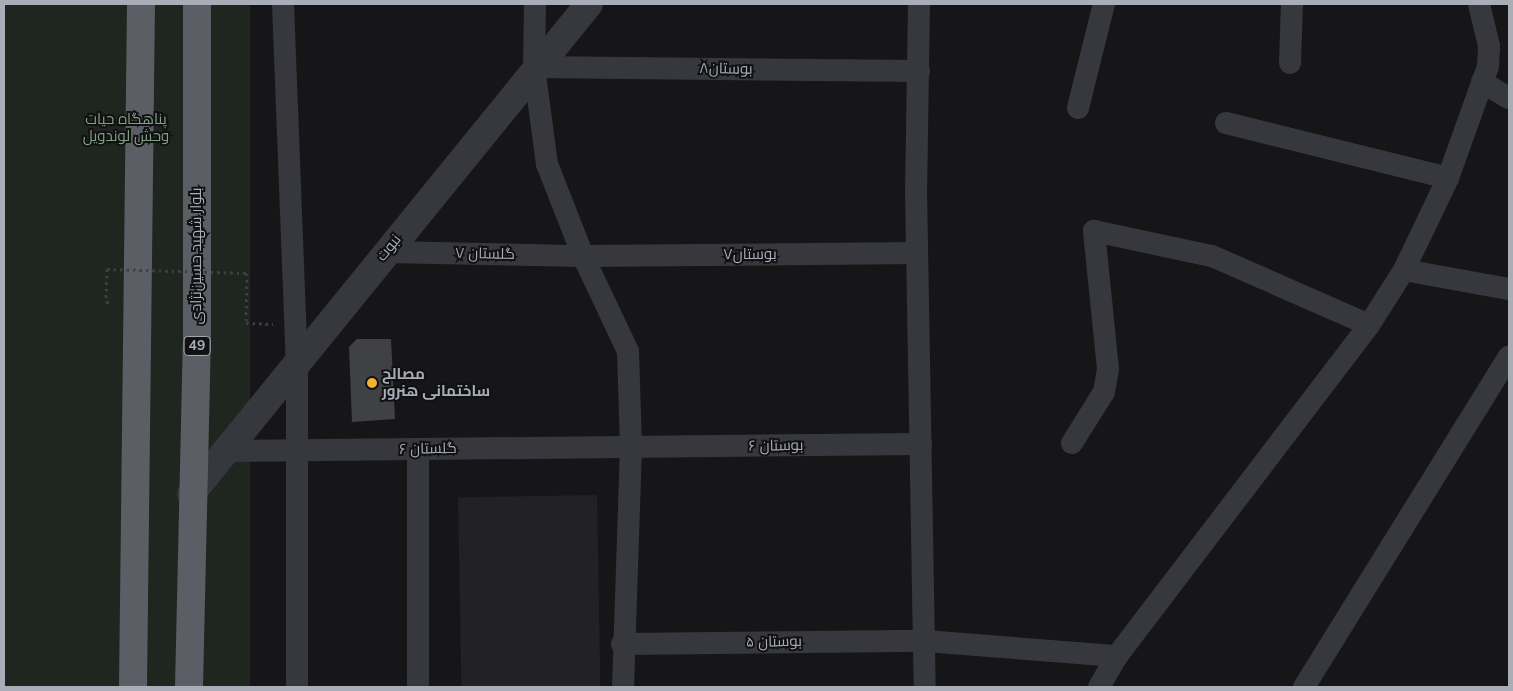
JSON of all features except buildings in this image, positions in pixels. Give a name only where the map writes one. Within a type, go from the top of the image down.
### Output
[{"type":"highway","points":[[133,687],[141,4]]},
{"type":"highway","name":"بلوار شهید حسین‌نژادی","points":[[189,687],[191,494],[197,347],[197,4]]},
{"type":"street","points":[[283,4],[297,362],[297,687]]},
{"type":"street","points":[[535,4],[534,67],[547,164],[583,256],[628,351],[630,447],[622,644],[623,687]]},
{"type":"street","name":"نبوت","points":[[191,494],[534,67],[589,4]]},
{"type":"street","points":[[919,4],[917,253],[925,641],[924,687]]},
{"type":"street","points":[[1078,108],[1104,4]]},
{"type":"street","points":[[1290,63],[1292,4]]},
{"type":"street","points":[[1099,687],[1117,656],[1369,325],[1404,270],[1448,178],[1488,66],[1489,46],[1479,4]]},
{"type":"street","name":"بوستان۸","points":[[534,67],[919,71]]},
{"type":"street","points":[[1482,82],[1509,98]]},
{"type":"street","points":[[1226,123],[1448,178]]},
{"type":"street","points":[[1072,443],[1104,392],[1108,369],[1094,231],[1212,256],[1369,325]]},
{"type":"street","name":"گلستان ۷","points":[[386,252],[583,256]]},
{"type":"street","name":"بوستان۷","points":[[583,256],[917,253]]},
{"type":"street","points":[[1404,270],[1509,289]]},
{"type":"street","points":[[1304,687],[1509,356]]},
{"type":"street","name":"بوستان ۶","points":[[630,447],[921,444]]},
{"type":"street","name":"گلستان ۶","points":[[225,451],[630,447]]},
{"type":"street","points":[[418,449],[418,687]]},
{"type":"street","name":"بوستان ۵","points":[[622,644],[925,641],[1117,656]]},
{"type":"path","points":[[106,302],[107,269],[247,273],[246,323]]},
{"type":"shaded area","points":[[597,495],[600,687],[461,687],[458,497]]},
{"type":"green space","name":"پناهگاه حیات وحش لوندویل","points":[[4,4],[250,4],[250,687],[4,687]]},
{"type":"place","name":"مصالح ساختمانی هنرور","points":[[372,383]]}]
